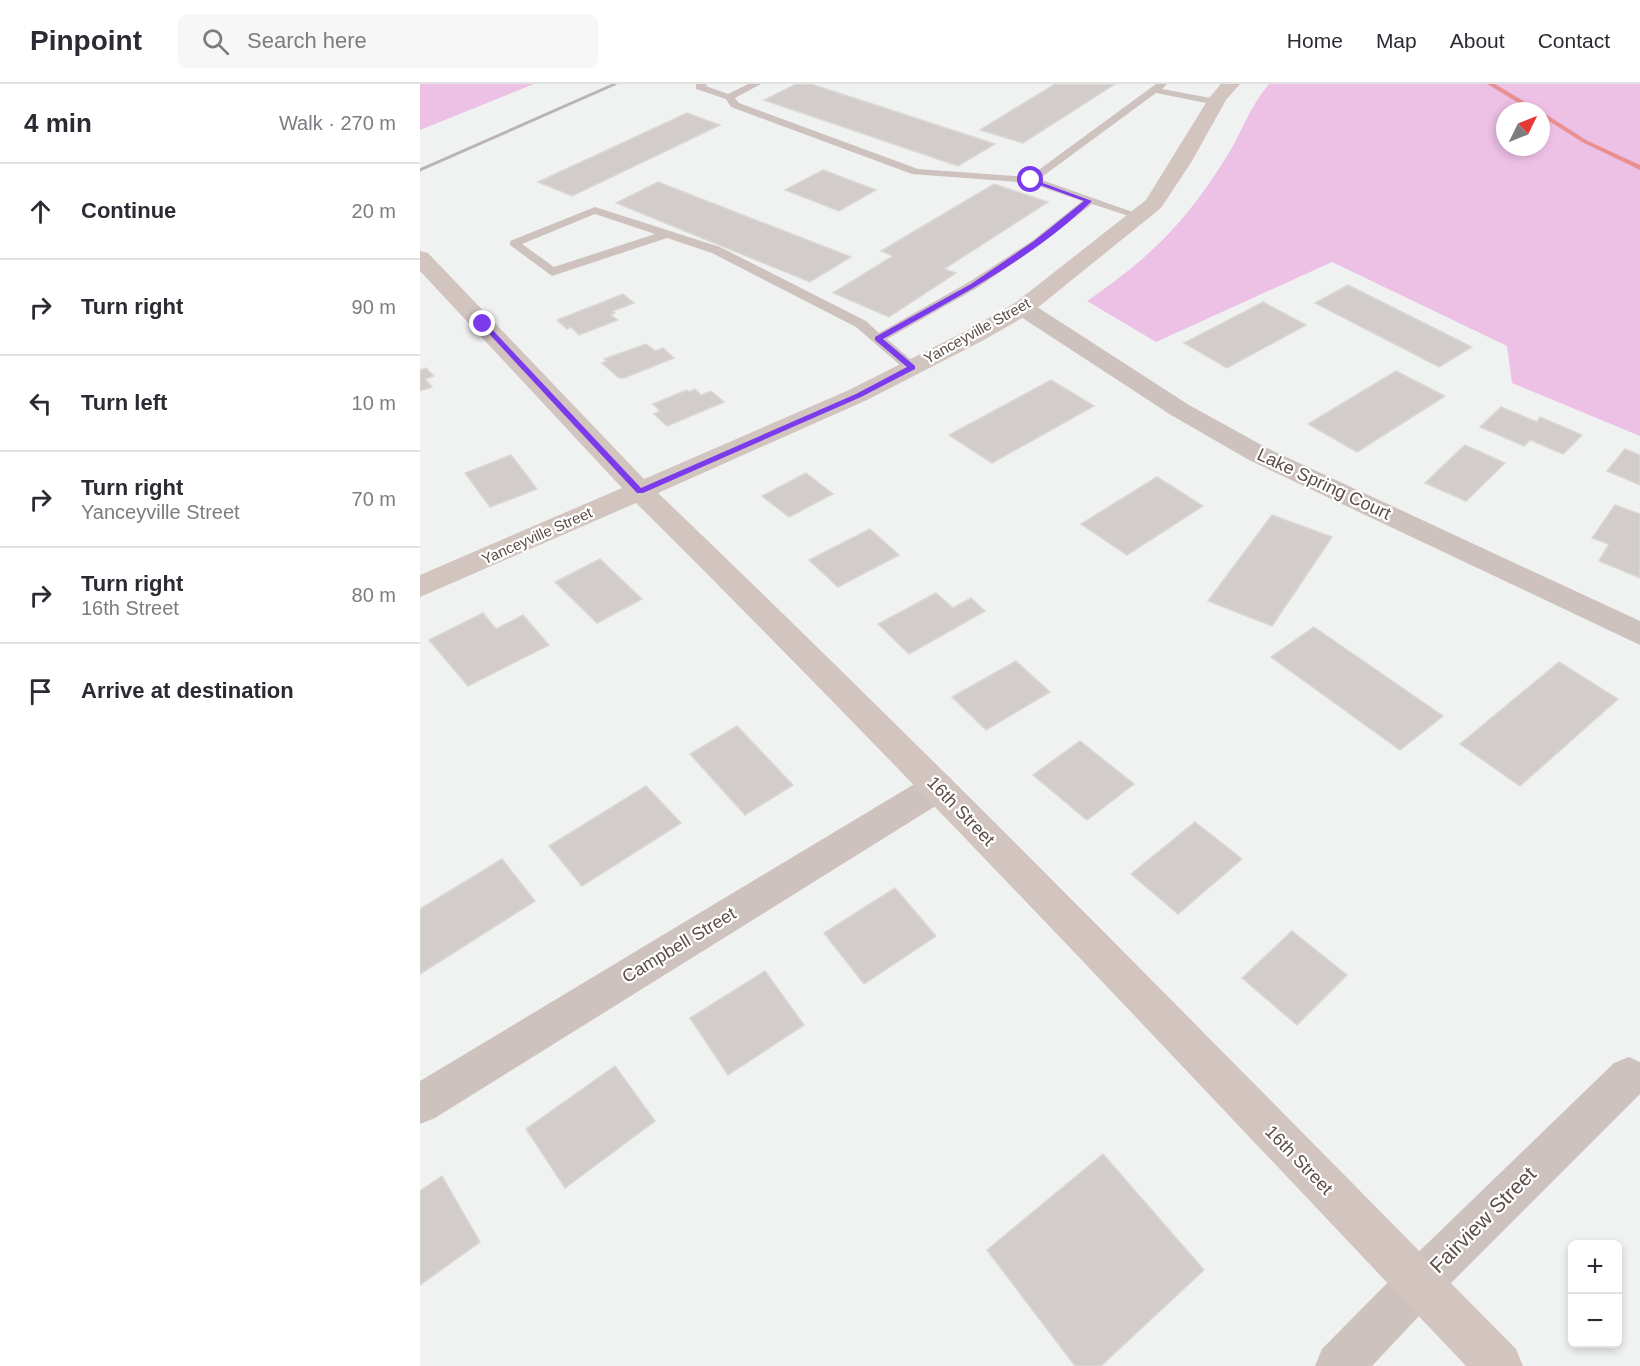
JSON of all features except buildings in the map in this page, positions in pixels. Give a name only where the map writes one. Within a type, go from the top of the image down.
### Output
[{"type":"street","name":"Yanceyville Street","points":[[420,587],[858,395],[1023,308],[1154,204],[1177,170],[1216,102],[1230,84]]},
{"type":"street","name":"16th Street","points":[[420,258],[640,491],[791,638],[938,787],[1499,1366]]},
{"type":"street","name":"Lake Spring Court","points":[[1023,308],[1180,410],[1258,454],[1640,634]]},
{"type":"street","name":"Campbell Street","points":[[420,1104],[938,787]]},
{"type":"street","name":"Fairview Street","points":[[1339,1366],[1419,1283],[1629,1077]]},
{"type":"lane","points":[[702,84],[699,87],[729,97],[735,105],[747,112],[916,172],[1031,180],[1138,216]]},
{"type":"lane","points":[[729,97],[756,84]]},
{"type":"lane","points":[[1031,180],[1158,87],[1216,102]]},
{"type":"lane","points":[[878,339],[973,285],[1036,243],[1089,201]]},
{"type":"lane","points":[[666,234],[552,272],[514,243],[595,210],[716,250],[861,324],[912,368]]},
{"type":"shaded area","points":[[420,84],[534,84],[420,130]]},
{"type":"shaded area","points":[[1269,84],[1640,84],[1640,436],[1512,383],[1507,346],[1332,262],[1156,342],[1087,301],[1149,253],[1182,219],[1227,156],[1251,110]]},
{"type":"waterway","points":[[1490,84],[1521,102]]},
{"type":"waterway","points":[[1550,119],[1584,141],[1640,168]]},
{"type":"railway","points":[[420,170],[615,84]]},
{"type":"route","points":[[483,324],[640,491],[858,395],[912,368],[878,339],[973,285],[1036,243],[1089,201],[1031,180]]}]
